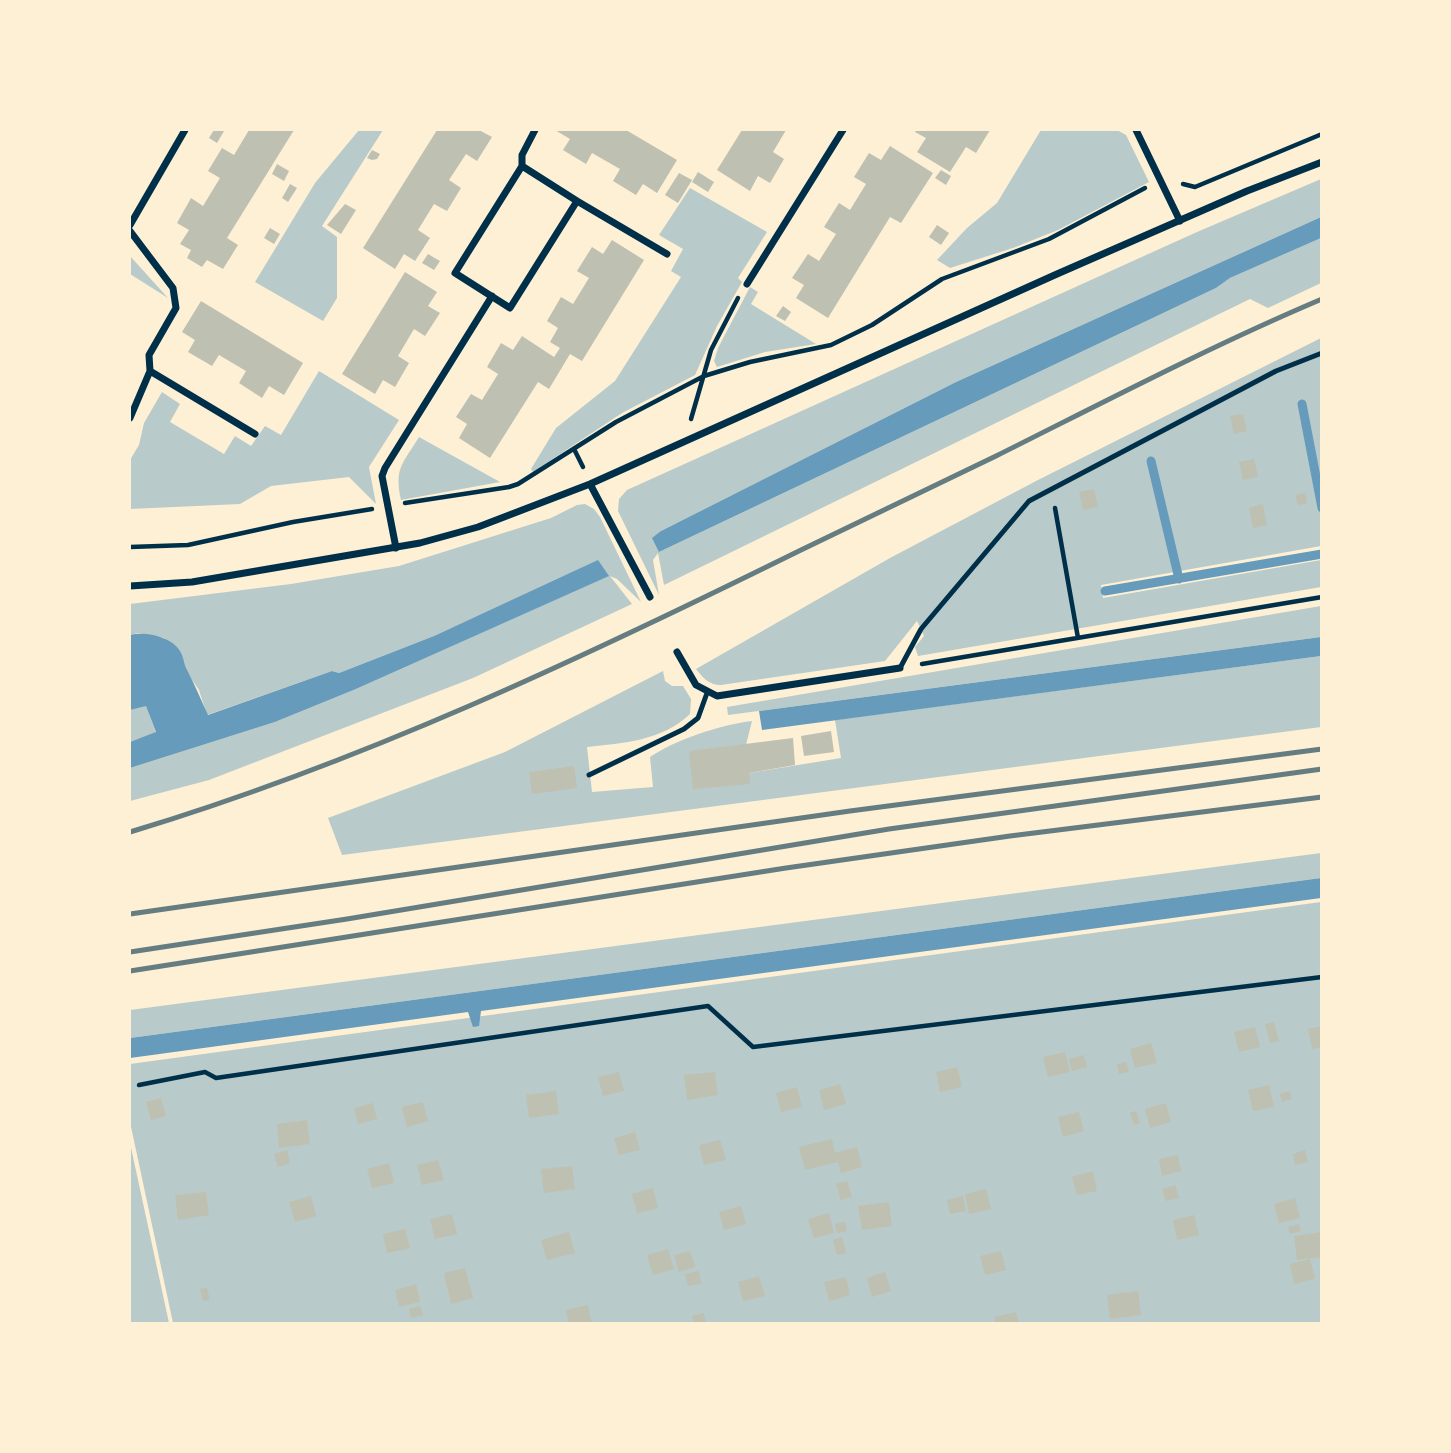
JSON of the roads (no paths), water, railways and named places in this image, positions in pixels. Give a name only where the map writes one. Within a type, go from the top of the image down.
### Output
[{"type":"street","points":[[130,222],[185,130]]},
{"type":"street","points":[[535,130],[522,155],[522,166],[455,273],[510,308],[577,201]]},
{"type":"street","points":[[747,284],[843,130]]},
{"type":"street","points":[[1136,130],[1180,221]]},
{"type":"street","points":[[130,586],[192,582],[396,548],[478,527],[590,484],[1057,274],[1321,162]]},
{"type":"street","points":[[522,166],[667,254]]},
{"type":"street","points":[[130,232],[173,288],[176,309],[149,355],[150,371],[130,418]]},
{"type":"street","points":[[396,548],[382,476],[385,468],[492,296]]},
{"type":"street","points":[[150,371],[255,434]]},
{"type":"street","points":[[590,484],[650,597]]},
{"type":"street","points":[[677,652],[696,685],[717,696],[900,668]]},
{"type":"lane","points":[[900,668],[921,629],[1029,501],[1276,371],[1321,353]]},
{"type":"lane","points":[[589,775],[684,729],[698,718],[707,693]]},
{"type":"water","points":[[1321,217],[1321,238],[1230,278],[1216,288],[659,552],[652,538],[661,531],[956,382]]},
{"type":"water","points":[[598,560],[609,576],[356,689],[275,722],[130,768],[130,742],[156,732],[146,706],[130,710],[130,635],[159,637],[178,649],[208,715],[332,671],[339,673],[434,636]]},
{"type":"water","points":[[1321,637],[1321,656],[762,730],[759,711]]},
{"type":"water","points":[[1321,878],[1321,898],[481,1011],[479,1026],[473,1027],[468,1012],[130,1058],[130,1038]]},
{"type":"waterway","points":[[1302,404],[1322,508]]},
{"type":"waterway","points":[[1151,461],[1179,579]]},
{"type":"waterway","points":[[1105,591],[1322,554]]},
{"type":"railway","points":[[130,832],[302,774],[554,668],[972,468],[1199,355],[1322,299]]},
{"type":"railway","points":[[130,914],[850,811],[1322,749]]},
{"type":"railway","points":[[130,952],[347,919],[889,829],[1322,769]]},
{"type":"railway","points":[[130,971],[786,868],[1010,836],[1322,797]]}]
